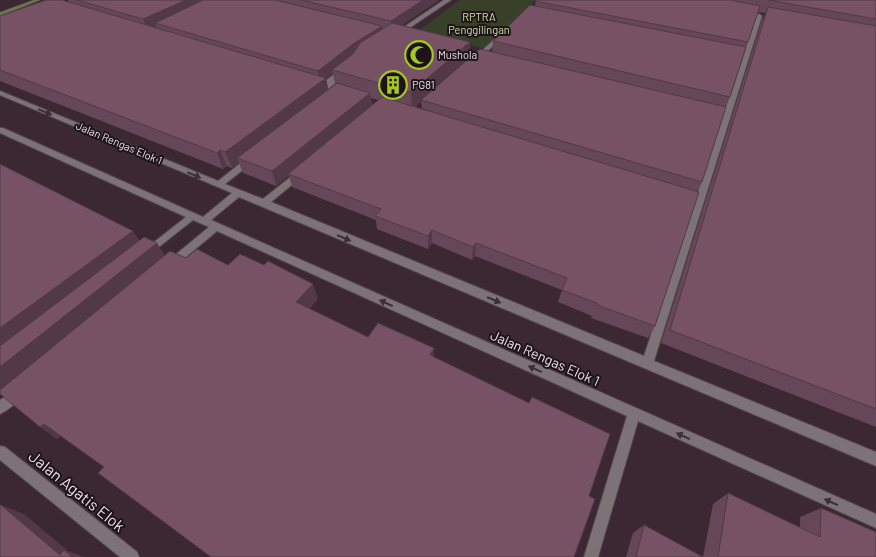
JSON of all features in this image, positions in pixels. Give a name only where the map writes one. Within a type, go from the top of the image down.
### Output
[{"type":"street","points":[[408,40],[392,36],[448,0]]},
{"type":"street","points":[[750,14],[769,17]]},
{"type":"street","points":[[647,364],[759,16]]},
{"type":"street","points":[[470,63],[511,27]]},
{"type":"street","points":[[469,55],[487,59]]},
{"type":"street","points":[[736,58],[745,60]]},
{"type":"street","points":[[324,87],[351,66]]},
{"type":"street","points":[[313,84],[338,92]]},
{"type":"street","name":"Jalan Rengas Elok 1","points":[[0,93],[876,459]]},
{"type":"street","points":[[717,115],[726,118]]},
{"type":"street","name":"Jalan Rengas Elok 1","points":[[0,130],[202,222],[876,521]]},
{"type":"street","points":[[218,185],[255,156]]},
{"type":"street","points":[[263,204],[308,167]]},
{"type":"street","points":[[202,222],[238,193]]},
{"type":"street","points":[[690,199],[699,202]]},
{"type":"street","points":[[138,259],[191,217]]},
{"type":"street","points":[[163,272],[215,227]]},
{"type":"street","points":[[0,408],[28,386]]},
{"type":"street","points":[[591,557],[634,414]]},
{"type":"street","name":"Jalan Agatis Elok","points":[[0,452],[132,557]]},
{"type":"green space","name":"RPTRA Penggilingan","points":[[460,0],[536,0],[486,49],[418,31]]},
{"type":"building","points":[[46,0],[62,0],[326,78],[225,152],[220,150],[217,153],[0,70],[0,16]]},
{"type":"building","points":[[77,0],[186,0],[143,19]]},
{"type":"building","points":[[203,0],[275,0],[382,26],[353,44],[318,71],[155,23]]},
{"type":"building","points":[[301,0],[423,0],[391,21]]},
{"type":"building","points":[[536,0],[730,0],[760,6],[748,42]]},
{"type":"building","points":[[768,0],[876,0],[876,19]]},
{"type":"building","points":[[530,5],[746,47],[730,97],[493,41]]},
{"type":"building","points":[[768,7],[876,26],[876,409],[670,330]]},
{"type":"building","points":[[392,23],[470,42],[411,92],[332,70],[353,54],[360,43]]},
{"type":"building","points":[[480,49],[726,107],[702,182],[421,100]]},
{"type":"building","points":[[337,83],[370,93],[272,171],[237,158]]},
{"type":"building","points":[[382,97],[699,192],[655,326],[562,290],[567,278],[476,243],[473,247],[432,230],[428,236],[375,216],[381,209],[288,174]]},
{"type":"building","points":[[0,164],[133,231],[0,328]]},
{"type":"building","points":[[144,237],[157,243],[0,367],[0,346]]},
{"type":"building","points":[[197,249],[228,265],[240,254],[264,265],[268,261],[313,284],[296,302],[368,337],[378,323],[434,348],[430,355],[529,403],[532,397],[610,434],[589,496],[595,499],[574,557],[211,557],[98,473],[104,467],[44,424],[40,427],[0,394],[0,390],[170,251],[186,258]]},
{"type":"building","points":[[728,493],[820,537],[821,508],[876,532],[876,557],[718,557]]},
{"type":"building","points":[[0,505],[60,555],[64,550],[72,557],[0,557]]},
{"type":"building","points":[[644,525],[703,557],[636,557]]},
{"type":"waterway","points":[[0,14],[38,0]]},
{"type":"place","name":"Mushola","points":[[419,55]]},
{"type":"place","name":"PG81","points":[[393,85]]}]
